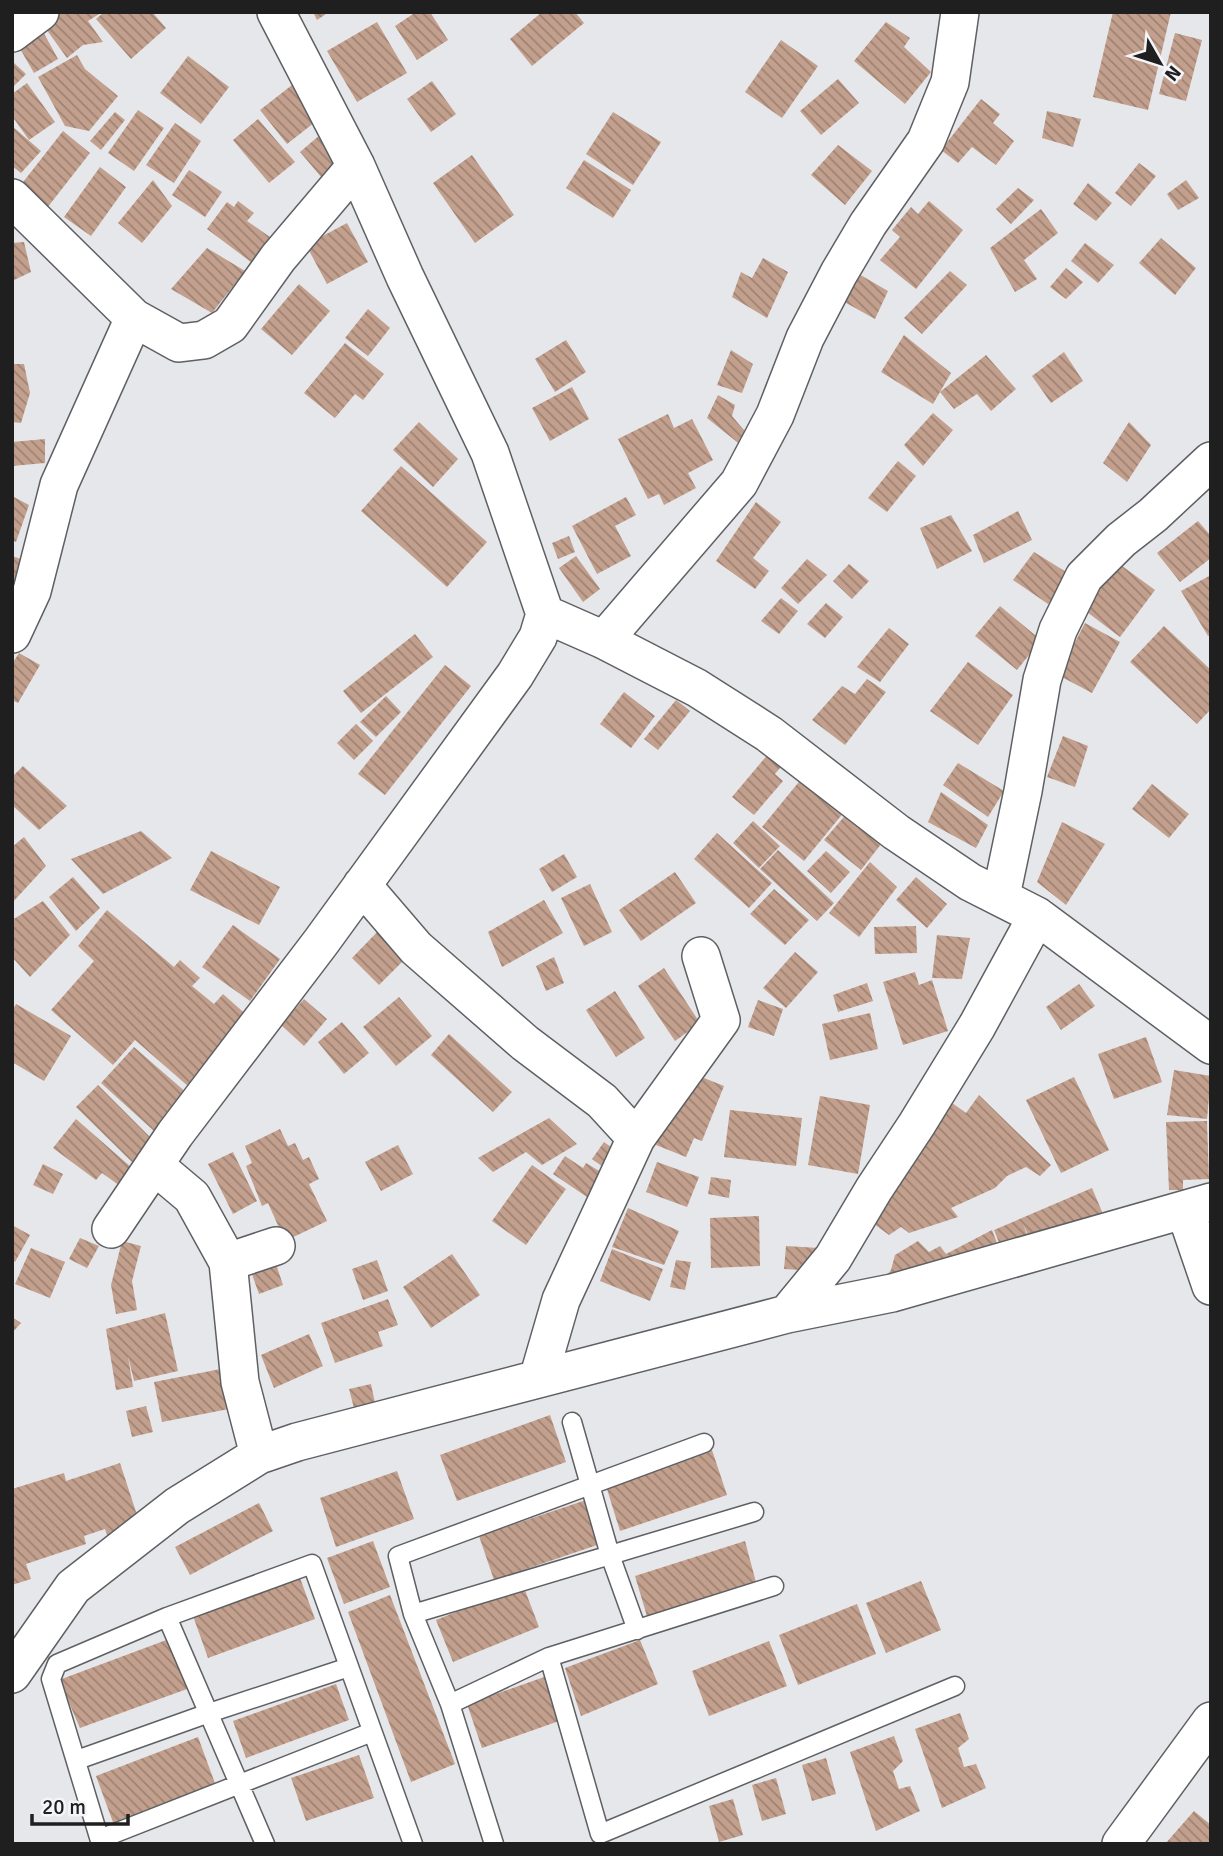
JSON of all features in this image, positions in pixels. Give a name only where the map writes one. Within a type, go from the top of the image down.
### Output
[{"type":"street","points":[[12,33],[40,12]]},
{"type":"street","points":[[111,1228],[154,1165],[515,675],[538,637],[545,614],[490,453],[405,277],[356,166],[276,12]]},
{"type":"street","points":[[604,640],[739,483],[775,415],[805,338],[839,273],[868,224],[926,141],[950,82],[960,12]]},
{"type":"street","points":[[12,198],[134,318],[179,343],[204,340],[230,325],[278,258],[356,166]]},
{"type":"street","points":[[12,635],[32,591],[59,485],[134,318]]},
{"type":"street","points":[[1001,896],[1042,680],[1058,630],[1084,577],[1121,540],[1153,515],[1211,461]]},
{"type":"street","points":[[545,614],[604,640],[697,688],[759,727],[896,832],[970,882],[1037,916],[1211,1045]]},
{"type":"street","points":[[362,885],[416,948],[525,1043],[603,1101],[636,1138]]},
{"type":"street","points":[[788,1314],[833,1258],[970,1037],[1037,916]]},
{"type":"street","points":[[538,1379],[561,1300],[636,1138],[721,1020],[701,956]]},
{"type":"street","points":[[154,1165],[192,1197],[228,1262],[240,1381],[259,1455]]},
{"type":"street","points":[[833,1258],[834,1240],[853,1186]]},
{"type":"street","points":[[12,1674],[73,1587],[177,1506],[259,1455],[297,1442],[788,1314],[892,1293],[1198,1206],[1211,1286]]},
{"type":"street","points":[[228,1262],[275,1245]]},
{"type":"street","points":[[1121,1844],[1211,1721]]},
{"type":"lane","points":[[572,1422],[610,1555],[637,1630]]},
{"type":"lane","points":[[494,1844],[450,1704],[413,1614],[398,1556],[704,1443]]},
{"type":"lane","points":[[413,1614],[754,1512]]},
{"type":"lane","points":[[372,1732],[100,1841],[51,1679],[57,1664],[167,1617],[312,1564],[413,1844]]},
{"type":"lane","points":[[450,1704],[549,1657],[774,1586]]},
{"type":"lane","points":[[167,1617],[265,1844]]},
{"type":"lane","points":[[549,1657],[599,1839],[955,1686]]},
{"type":"lane","points":[[76,1760],[349,1667]]},
{"type":"building","points":[[55,12],[98,12],[99,14],[88,21],[103,42],[83,45],[67,58],[41,22]]},
{"type":"building","points":[[104,12],[152,12],[166,28],[131,59],[96,19]]},
{"type":"building","points":[[313,12],[329,12],[317,20]]},
{"type":"building","points":[[416,12],[430,12],[448,40],[417,60],[395,26]]},
{"type":"building","points":[[542,12],[575,12],[584,23],[532,66],[510,39]]},
{"type":"building","points":[[1113,12],[1171,12],[1148,110],[1093,97]]},
{"type":"building","points":[[377,22],[407,73],[357,102],[327,51]]},
{"type":"building","points":[[886,22],[910,38],[904,47],[931,72],[905,104],[854,61]]},
{"type":"building","points":[[40,26],[58,59],[34,73],[15,40]]},
{"type":"building","points":[[1175,33],[1202,40],[1186,101],[1159,94]]},
{"type":"building","points":[[781,40],[818,66],[782,118],[745,92]]},
{"type":"building","points":[[77,55],[85,69],[118,96],[89,131],[65,126],[38,77]]},
{"type":"building","points":[[188,56],[229,87],[201,124],[160,93]]},
{"type":"building","points":[[12,61],[26,74],[12,88]]},
{"type":"building","points":[[838,79],[859,103],[821,135],[800,111]]},
{"type":"building","points":[[432,81],[456,114],[431,132],[407,99]]},
{"type":"building","points":[[27,83],[55,122],[29,140],[12,116],[12,94]]},
{"type":"building","points":[[292,85],[319,119],[287,144],[260,110]]},
{"type":"building","points":[[981,99],[1000,114],[993,123],[1014,141],[996,165],[972,147],[958,163],[941,150]]},
{"type":"building","points":[[138,110],[164,128],[134,171],[108,153]]},
{"type":"building","points":[[1047,111],[1081,119],[1073,147],[1042,138]]},
{"type":"building","points":[[115,112],[125,120],[101,150],[90,141]]},
{"type":"building","points":[[613,112],[661,142],[633,185],[586,154]]},
{"type":"building","points":[[258,119],[295,162],[269,183],[233,140]]},
{"type":"building","points":[[175,123],[201,141],[174,183],[146,165]]},
{"type":"building","points":[[12,126],[41,151],[21,173],[12,166]]},
{"type":"building","points":[[63,131],[90,153],[47,208],[20,186]]},
{"type":"building","points":[[321,134],[343,159],[322,178],[300,152]]},
{"type":"building","points":[[838,145],[872,171],[845,205],[811,175]]},
{"type":"building","points":[[472,155],[514,215],[475,243],[433,183]]},
{"type":"building","points":[[584,160],[631,190],[613,218],[566,188]]},
{"type":"building","points":[[1139,163],[1156,176],[1131,206],[1115,193]]},
{"type":"building","points":[[100,167],[126,187],[91,236],[64,217]]},
{"type":"building","points":[[189,170],[222,192],[205,217],[172,195]]},
{"type":"building","points":[[153,180],[172,206],[142,243],[118,223]]},
{"type":"building","points":[[1186,180],[1199,198],[1178,210],[1167,194]]},
{"type":"building","points":[[1088,183],[1112,203],[1096,221],[1073,204]]},
{"type":"building","points":[[1018,188],[1034,200],[1011,224],[996,209]]},
{"type":"building","points":[[238,201],[254,213],[247,221],[270,237],[251,262],[207,229],[227,202],[234,207]]},
{"type":"building","points":[[929,201],[963,230],[916,289],[880,260],[900,237],[892,230],[911,207],[918,214]]},
{"type":"building","points":[[1041,209],[1058,233],[1024,260],[1037,279],[1015,292],[990,248]]},
{"type":"building","points":[[347,223],[368,262],[327,284],[306,245]]},
{"type":"building","points":[[1161,238],[1196,268],[1175,295],[1139,263]]},
{"type":"building","points":[[24,242],[31,272],[12,281],[12,243]]},
{"type":"building","points":[[1085,243],[1114,265],[1098,283],[1071,261]]},
{"type":"building","points":[[207,248],[245,271],[212,313],[171,289]]},
{"type":"building","points":[[763,258],[788,272],[767,318],[732,297],[741,272],[752,278]]},
{"type":"building","points":[[1066,268],[1083,282],[1066,299],[1050,287]]},
{"type":"building","points":[[950,271],[967,285],[922,334],[904,318]]},
{"type":"building","points":[[857,273],[888,291],[875,319],[839,299]]},
{"type":"building","points":[[299,284],[330,311],[292,355],[261,329]]},
{"type":"building","points":[[368,309],[390,328],[368,356],[345,338]]},
{"type":"building","points":[[904,335],[951,373],[933,404],[881,372]]},
{"type":"building","points":[[566,340],[586,372],[555,392],[535,359]]},
{"type":"building","points":[[345,343],[384,374],[363,400],[355,394],[335,418],[304,393]]},
{"type":"building","points":[[731,350],[753,364],[742,393],[717,385]]},
{"type":"building","points":[[1064,352],[1083,381],[1051,403],[1032,376]]},
{"type":"building","points":[[986,355],[1016,389],[991,411],[977,394],[954,409],[940,392]]},
{"type":"building","points":[[12,364],[24,364],[30,393],[21,423],[12,422]]},
{"type":"building","points":[[572,387],[589,419],[550,441],[532,408]]},
{"type":"building","points":[[718,395],[735,405],[732,416],[754,442],[747,450],[707,418]]},
{"type":"building","points":[[933,413],[953,430],[923,466],[904,445]]},
{"type":"building","points":[[668,414],[674,428],[692,419],[713,460],[688,473],[696,488],[664,505],[659,494],[648,499],[618,439]]},
{"type":"building","points":[[419,422],[458,459],[433,487],[393,450]]},
{"type":"building","points":[[1129,422],[1151,445],[1127,482],[1103,463]]},
{"type":"building","points":[[45,439],[45,463],[12,466],[12,442]]},
{"type":"building","points":[[898,461],[916,476],[887,512],[868,498]]},
{"type":"building","points":[[401,466],[487,542],[447,587],[361,511]]},
{"type":"building","points":[[12,496],[29,505],[16,542],[12,540]]},
{"type":"building","points":[[626,497],[636,515],[615,526],[631,556],[597,574],[572,526]]},
{"type":"building","points":[[756,502],[781,522],[753,558],[769,571],[755,589],[716,561]]},
{"type":"building","points":[[1018,511],[1032,540],[984,563],[973,535]]},
{"type":"building","points":[[951,515],[972,551],[937,569],[920,528]]},
{"type":"building","points":[[1198,521],[1211,536],[1211,558],[1180,582],[1157,553]]},
{"type":"building","points":[[569,536],[575,552],[558,559],[552,543]]},
{"type":"building","points":[[1034,552],[1071,575],[1048,604],[1013,580]]},
{"type":"building","points":[[12,556],[30,562],[12,606]]},
{"type":"building","points":[[576,556],[600,589],[583,602],[559,568]]},
{"type":"building","points":[[807,559],[827,575],[798,604],[781,588]]},
{"type":"building","points":[[1118,563],[1155,590],[1120,637],[1083,609]]},
{"type":"building","points":[[849,564],[869,581],[852,599],[833,581]]},
{"type":"building","points":[[1211,575],[1211,634],[1208,636],[1181,591]]},
{"type":"building","points":[[781,598],[798,611],[779,634],[761,621]]},
{"type":"building","points":[[826,603],[843,617],[825,638],[807,624]]},
{"type":"building","points":[[1000,606],[1041,640],[1017,670],[975,636]]},
{"type":"building","points":[[1085,623],[1120,642],[1092,693],[1058,675]]},
{"type":"building","points":[[1164,626],[1211,670],[1211,709],[1197,724],[1130,662]]},
{"type":"building","points":[[889,628],[909,644],[880,682],[857,667]]},
{"type":"building","points":[[415,634],[433,657],[361,713],[343,691]]},
{"type":"building","points":[[19,653],[40,665],[18,703],[12,700],[12,664]]},
{"type":"building","points":[[968,662],[1013,695],[978,745],[930,711]]},
{"type":"building","points":[[445,665],[471,686],[385,795],[358,774]]},
{"type":"building","points":[[867,679],[886,692],[845,745],[812,720],[842,686],[855,694]]},
{"type":"building","points":[[624,692],[655,716],[631,748],[600,724]]},
{"type":"building","points":[[386,696],[401,712],[376,737],[360,722]]},
{"type":"building","points":[[676,700],[690,711],[658,750],[644,739]]},
{"type":"building","points":[[356,724],[373,741],[354,760],[337,743]]},
{"type":"building","points":[[1063,736],[1088,746],[1075,787],[1047,777]]},
{"type":"building","points":[[774,747],[788,758],[775,774],[783,781],[754,815],[732,797]]},
{"type":"building","points":[[958,763],[1004,791],[988,817],[943,785]]},
{"type":"building","points":[[23,766],[67,806],[39,830],[12,805],[12,777]]},
{"type":"building","points":[[807,772],[849,806],[804,861],[762,827]]},
{"type":"building","points":[[1152,784],[1189,814],[1169,838],[1132,809]]},
{"type":"building","points":[[941,792],[988,825],[976,848],[928,822]]},
{"type":"building","points":[[850,810],[885,839],[861,870],[824,840]]},
{"type":"building","points":[[753,821],[780,846],[759,868],[733,843]]},
{"type":"building","points":[[1062,822],[1105,844],[1066,905],[1037,882]]},
{"type":"building","points":[[141,831],[172,858],[103,894],[71,859]]},
{"type":"building","points":[[717,833],[772,883],[749,908],[694,859]]},
{"type":"building","points":[[24,837],[46,866],[12,903],[12,847]]},
{"type":"building","points":[[778,850],[834,903],[817,921],[760,869]]},
{"type":"building","points":[[211,851],[280,887],[259,925],[190,890]]},
{"type":"building","points":[[826,851],[850,872],[831,893],[807,871]]},
{"type":"building","points":[[564,854],[577,877],[552,892],[539,869]]},
{"type":"building","points":[[870,862],[897,887],[859,937],[829,913]]},
{"type":"building","points":[[675,872],[696,903],[641,941],[619,910]]},
{"type":"building","points":[[73,877],[100,908],[76,931],[49,897]]},
{"type":"building","points":[[916,877],[947,904],[927,928],[896,900]]},
{"type":"building","points":[[590,884],[612,932],[584,946],[561,898]]},
{"type":"building","points":[[774,889],[809,920],[785,945],[750,914]]},
{"type":"building","points":[[544,900],[563,933],[502,967],[488,932]]},
{"type":"building","points":[[43,901],[70,935],[30,977],[12,957],[12,920]]},
{"type":"building","points":[[107,910],[174,967],[180,960],[200,978],[192,986],[214,1004],[223,994],[250,1018],[189,1087],[135,1040],[113,1065],[51,1010],[94,961],[78,946]]},
{"type":"building","points":[[233,925],[280,959],[250,1001],[202,967]]},
{"type":"building","points":[[916,926],[917,953],[875,954],[874,927]]},
{"type":"building","points":[[381,928],[408,956],[379,985],[352,958]]},
{"type":"building","points":[[937,935],[970,938],[962,979],[932,978]]},
{"type":"building","points":[[795,952],[818,972],[786,1008],[763,988]]},
{"type":"building","points":[[554,957],[564,983],[546,991],[536,966]]},
{"type":"building","points":[[664,968],[700,1023],[675,1041],[638,986]]},
{"type":"building","points":[[915,972],[919,985],[932,980],[948,1031],[903,1045],[883,982]]},
{"type":"building","points":[[867,983],[873,1001],[838,1012],[833,995]]},
{"type":"building","points":[[1079,984],[1095,1006],[1061,1030],[1046,1007]]},
{"type":"building","points":[[615,991],[645,1038],[616,1057],[586,1010]]},
{"type":"building","points":[[399,997],[432,1036],[396,1066],[363,1027]]},
{"type":"building","points":[[304,999],[327,1019],[304,1046],[281,1025]]},
{"type":"building","points":[[758,1000],[783,1009],[774,1036],[748,1027]]},
{"type":"building","points":[[16,1004],[71,1036],[44,1081],[12,1062],[12,1011]]},
{"type":"building","points":[[870,1013],[878,1049],[830,1060],[822,1024]]},
{"type":"building","points":[[342,1022],[369,1053],[344,1074],[318,1042]]},
{"type":"building","points":[[449,1034],[512,1092],[493,1112],[431,1055]]},
{"type":"building","points":[[1146,1037],[1162,1082],[1114,1099],[1098,1054]]},
{"type":"building","points":[[134,1047],[188,1094],[154,1131],[101,1083]]},
{"type":"building","points":[[1174,1070],[1211,1076],[1207,1119],[1167,1115]]},
{"type":"building","points":[[694,1074],[724,1086],[702,1141],[694,1138],[686,1157],[656,1145],[673,1103]]},
{"type":"building","points":[[1074,1077],[1109,1150],[1061,1173],[1026,1100]]},
{"type":"building","points":[[98,1085],[154,1141],[133,1163],[76,1107]]},
{"type":"building","points":[[979,1095],[1051,1165],[1040,1176],[1026,1167],[1007,1176],[995,1188],[951,1208],[958,1217],[909,1233],[901,1227],[889,1235],[862,1215],[948,1100],[966,1113]]},
{"type":"building","points":[[820,1096],[870,1105],[858,1174],[808,1165]]},
{"type":"building","points":[[730,1110],[802,1118],[796,1166],[724,1157]]},
{"type":"building","points":[[549,1118],[577,1144],[542,1165],[526,1152],[493,1172],[478,1158]]},
{"type":"building","points":[[76,1119],[140,1175],[127,1191],[102,1173],[96,1180],[53,1148]]},
{"type":"building","points":[[1207,1121],[1209,1179],[1183,1180],[1183,1190],[1169,1190],[1166,1122]]},
{"type":"building","points":[[280,1129],[288,1146],[295,1143],[303,1160],[309,1157],[319,1179],[309,1184],[327,1221],[285,1241],[268,1203],[262,1206],[246,1166],[252,1163],[245,1146]]},
{"type":"building","points":[[604,1142],[623,1156],[610,1172],[592,1159]]},
{"type":"building","points":[[398,1145],[413,1174],[381,1191],[365,1162]]},
{"type":"building","points":[[233,1152],[257,1201],[233,1214],[208,1164]]},
{"type":"building","points":[[565,1156],[583,1168],[586,1163],[606,1175],[590,1199],[553,1174]]},
{"type":"building","points":[[657,1162],[699,1177],[687,1207],[646,1192]]},
{"type":"building","points":[[43,1164],[63,1174],[53,1194],[33,1185]]},
{"type":"building","points":[[532,1165],[566,1189],[526,1245],[492,1221]]},
{"type":"building","points":[[711,1177],[731,1180],[729,1198],[708,1194]]},
{"type":"building","points":[[1092,1188],[1103,1214],[1033,1245],[1023,1224],[1031,1245],[1004,1255],[994,1230]]},
{"type":"building","points":[[628,1208],[679,1231],[664,1265],[612,1247]]},
{"type":"building","points":[[759,1216],[760,1266],[711,1268],[710,1218]]},
{"type":"building","points":[[12,1225],[30,1235],[15,1262],[12,1260]]},
{"type":"building","points":[[992,1230],[1002,1256],[883,1280],[891,1270],[895,1255],[918,1241],[929,1252],[940,1246],[946,1254]]},
{"type":"building","points":[[80,1238],[99,1246],[87,1268],[69,1259]]},
{"type":"building","points":[[122,1241],[141,1246],[132,1281],[137,1310],[116,1314],[111,1285]]},
{"type":"building","points":[[786,1246],[819,1248],[818,1271],[784,1269]]},
{"type":"building","points":[[31,1248],[65,1262],[50,1298],[15,1284]]},
{"type":"building","points":[[612,1249],[663,1269],[650,1301],[600,1281]]},
{"type":"building","points":[[452,1254],[480,1295],[431,1328],[403,1287]]},
{"type":"building","points":[[274,1258],[283,1285],[259,1294],[249,1266]]},
{"type":"building","points":[[377,1260],[388,1291],[363,1300],[352,1269]]},
{"type":"building","points":[[676,1260],[691,1262],[685,1290],[670,1287]]},
{"type":"building","points":[[388,1299],[398,1325],[378,1332],[383,1346],[335,1363],[321,1323]]},
{"type":"building","points":[[165,1313],[178,1371],[134,1381],[128,1356],[133,1387],[116,1390],[106,1329]]},
{"type":"building","points":[[12,1317],[21,1323],[12,1333]]},
{"type":"building","points":[[309,1334],[323,1366],[274,1388],[261,1355]]},
{"type":"building","points":[[231,1367],[239,1407],[162,1422],[154,1382]]},
{"type":"building","points":[[371,1384],[375,1403],[354,1408],[349,1389]]},
{"type":"building","points":[[146,1406],[153,1432],[132,1437],[126,1411]]},
{"type":"building","points":[[550,1415],[566,1462],[457,1501],[440,1455]]},
{"type":"building","points":[[712,1450],[727,1495],[620,1531],[606,1486]]},
{"type":"building","points":[[120,1463],[138,1518],[127,1522],[130,1531],[108,1538],[105,1529],[84,1536],[86,1544],[26,1564],[31,1579],[12,1585],[12,1489],[64,1473],[66,1481]]},
{"type":"building","points":[[397,1471],[414,1519],[336,1547],[320,1498]]},
{"type":"building","points":[[589,1499],[603,1543],[494,1580],[479,1536]]},
{"type":"building","points":[[259,1503],[273,1531],[190,1575],[175,1547]]},
{"type":"building","points":[[373,1541],[390,1587],[344,1604],[327,1558]]},
{"type":"building","points":[[745,1541],[757,1586],[649,1623],[635,1576]]},
{"type":"building","points":[[300,1578],[315,1619],[208,1658],[193,1616]]},
{"type":"building","points":[[921,1581],[941,1630],[886,1653],[866,1603]]},
{"type":"building","points":[[523,1585],[539,1627],[453,1662],[436,1620]]},
{"type":"building","points":[[390,1595],[455,1764],[411,1782],[348,1612]]},
{"type":"building","points":[[857,1604],[876,1654],[798,1685],[779,1635]]},
{"type":"building","points":[[169,1639],[187,1689],[80,1728],[59,1680]]},
{"type":"building","points":[[640,1640],[658,1684],[581,1716],[565,1668]]},
{"type":"building","points":[[769,1641],[787,1686],[709,1716],[692,1671]]},
{"type":"building","points":[[547,1676],[562,1720],[482,1748],[467,1704]]},
{"type":"building","points":[[336,1684],[349,1720],[246,1758],[233,1721]]},
{"type":"building","points":[[960,1713],[969,1739],[958,1748],[964,1767],[976,1764],[986,1788],[942,1808],[915,1729]]},
{"type":"building","points":[[894,1736],[903,1761],[893,1771],[899,1789],[910,1786],[920,1811],[876,1831],[850,1752]]},
{"type":"building","points":[[198,1737],[216,1786],[114,1825],[96,1776]]},
{"type":"building","points":[[359,1755],[374,1798],[306,1821],[291,1778]]},
{"type":"building","points":[[826,1758],[836,1794],[812,1801],[802,1765]]},
{"type":"building","points":[[776,1778],[786,1814],[762,1821],[752,1785]]},
{"type":"building","points":[[733,1799],[743,1835],[719,1842],[709,1806]]},
{"type":"building","points":[[1194,1811],[1211,1825],[1211,1844],[1165,1844]]}]
